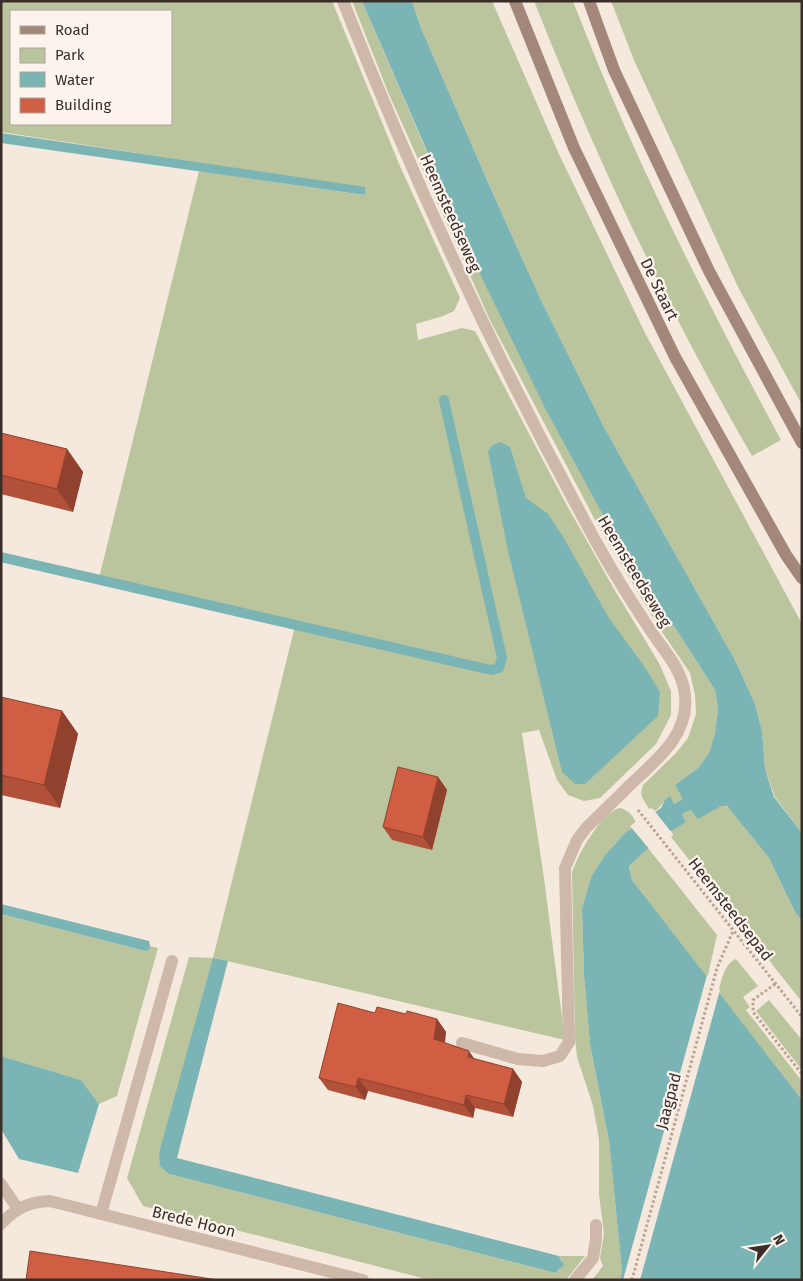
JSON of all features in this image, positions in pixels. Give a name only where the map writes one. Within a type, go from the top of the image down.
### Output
[{"type":"main road","name":"De Staart","points":[[515,1],[574,148],[675,357],[786,555],[802,578]]},
{"type":"main road","points":[[589,1],[614,70],[709,271],[802,443]]},
{"type":"street","name":"Heemsteedseweg","points":[[343,1],[367,64],[438,226],[492,341],[581,515],[682,679],[686,697],[685,716],[678,734],[668,748],[586,828],[577,840],[566,868],[569,1042],[560,1056],[543,1061],[518,1059],[462,1043]]},
{"type":"street","points":[[101,1214],[172,961]]},
{"type":"street","points":[[1,1184],[18,1209],[1,1224]]},
{"type":"street","name":"Brede Hoon","points":[[18,1209],[34,1202],[50,1201],[363,1280]]},
{"type":"street","points":[[575,1280],[593,1258],[596,1225]]},
{"type":"path","name":"Heemsteedsepad","points":[[642,814],[732,931],[802,1017]]},
{"type":"path","name":"Jaagpad","points":[[632,1280],[718,968],[732,931]]},
{"type":"path","points":[[775,984],[753,1000],[753,1012],[802,1074]]},
{"type":"green space","points":[[1,1],[332,1],[400,166],[460,298],[454,311],[416,324],[418,340],[462,328],[475,331],[565,502],[614,589],[659,663],[671,691],[671,715],[656,744],[600,798],[584,801],[568,795],[557,780],[539,730],[522,733],[543,871],[565,1040],[214,958],[169,1174],[556,1273],[560,1270],[562,1260],[559,1256],[585,1256],[566,1280],[430,1280],[143,1206],[127,1178],[189,957],[213,958],[295,626],[98,582],[199,171],[364,195],[365,188],[1,132]]},
{"type":"green space","points":[[352,1],[362,1],[426,150],[657,607],[676,629],[715,690],[718,708],[715,733],[709,753],[698,768],[675,785],[684,799],[674,804],[670,797],[655,811],[651,808],[649,809],[641,792],[643,785],[676,753],[688,738],[696,714],[695,695],[690,673],[656,623],[595,520],[490,320],[388,92]]},
{"type":"green space","points":[[412,1],[492,1],[558,152],[644,331],[802,624],[802,833],[775,797],[765,769],[762,731],[755,704],[735,660],[605,429],[540,298],[421,28]]},
{"type":"green space","points":[[534,1],[573,1],[619,114],[670,224],[781,440],[752,456],[662,290],[582,118]]},
{"type":"green space","points":[[611,1],[802,1],[802,405],[738,287],[634,60]]},
{"type":"green space","points":[[724,805],[730,809],[769,858],[795,912],[802,921],[802,1002],[671,837],[673,835],[671,830],[686,822],[682,814],[691,810]]},
{"type":"green space","points":[[621,808],[631,814],[636,824],[613,846],[591,877],[582,909],[584,975],[590,1044],[609,1141],[622,1271],[620,1280],[592,1280],[603,1266],[600,1258],[604,1234],[599,1194],[599,1139],[593,1106],[577,1057],[575,1038],[572,872],[592,834],[606,816]]},
{"type":"green space","points":[[648,848],[717,935],[707,979],[632,880],[629,865]]},
{"type":"green space","points":[[1,914],[145,951],[150,946],[158,948],[117,1096],[99,1104],[81,1080],[1,1056]]},
{"type":"green space","points":[[736,959],[758,986],[743,997],[750,1007],[746,1010],[802,1081],[802,1100],[718,992],[726,968]]},
{"type":"green space","points":[[769,1000],[802,1040],[802,1070],[756,1011]]},
{"type":"water","points":[[362,1],[412,1],[421,28],[540,298],[605,429],[735,660],[755,704],[762,731],[765,769],[774,797],[802,833],[802,921],[795,912],[769,858],[727,806],[721,806],[698,819],[691,810],[682,814],[686,822],[656,842],[629,866],[632,880],[802,1100],[802,1280],[620,1280],[622,1271],[609,1141],[590,1044],[584,975],[582,909],[591,877],[606,854],[625,833],[661,808],[665,800],[670,796],[674,804],[683,799],[675,785],[698,768],[709,753],[715,733],[718,708],[715,690],[676,629],[657,607],[608,524],[546,410],[482,278]]},
{"type":"water","points":[[1,133],[365,187],[365,195],[1,143]]},
{"type":"water","points":[[501,442],[510,447],[526,498],[548,514],[609,618],[644,666],[660,692],[658,716],[585,784],[575,784],[562,772],[508,551],[488,451],[493,445]]},
{"type":"water","points":[[1,904],[149,941],[149,950],[145,951],[1,914]]},
{"type":"water","points":[[213,958],[228,961],[177,1158],[559,1256],[564,1265],[556,1273],[169,1174],[160,1166],[159,1153]]},
{"type":"water","points":[[1,1056],[81,1080],[99,1104],[78,1173],[19,1159],[1,1129]]},
{"type":"pier","points":[[653,809],[672,833],[650,850],[630,826]]},
{"type":"pier","points":[[707,975],[720,990],[640,1280],[623,1280]]},
{"type":"building","points":[[1,433],[67,449],[57,489],[1,475]]},
{"type":"building","points":[[1,697],[62,711],[44,785],[1,775]]},
{"type":"building","points":[[398,767],[438,777],[423,837],[383,827]]},
{"type":"building","points":[[338,1003],[375,1013],[377,1007],[406,1014],[407,1011],[437,1019],[434,1039],[469,1051],[468,1057],[513,1069],[504,1104],[466,1095],[464,1105],[358,1078],[356,1087],[319,1078]]},
{"type":"building","points":[[30,1251],[218,1280],[26,1280]]},
{"type":"waterway","points":[[1,557],[491,670],[499,668],[502,658],[444,400]]}]
